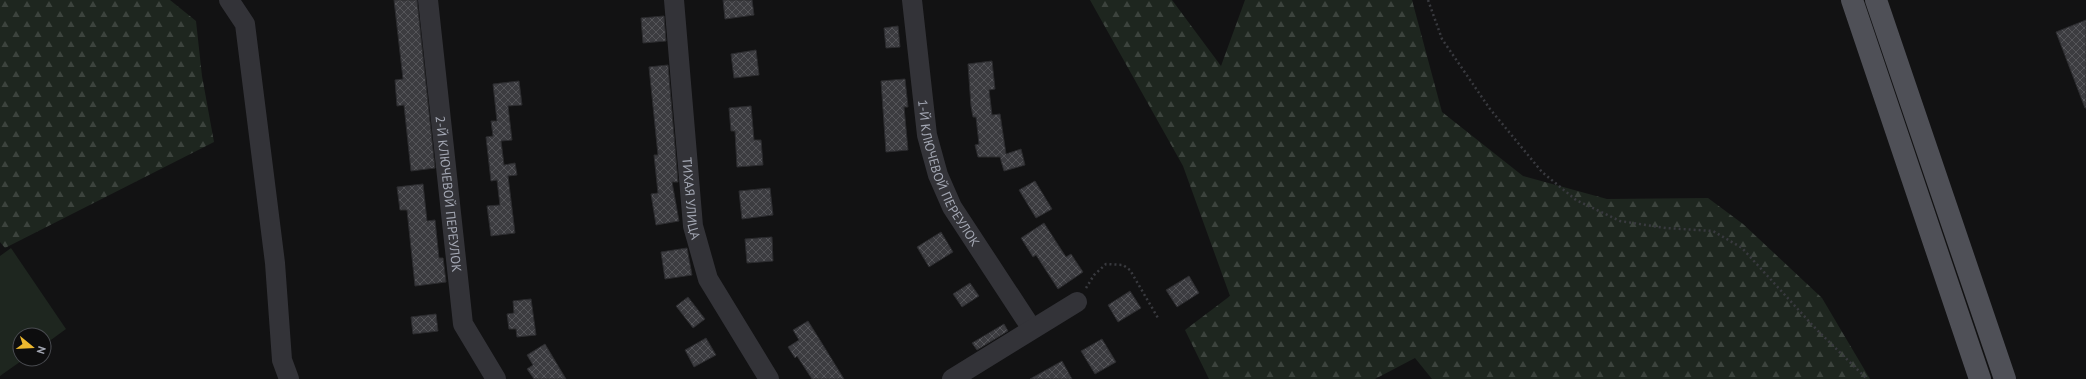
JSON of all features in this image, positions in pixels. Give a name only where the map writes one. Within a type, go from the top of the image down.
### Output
[{"type":"main road","points":[[1852,0],[1980,379]]},
{"type":"main road","points":[[1876,0],[2005,379]]},
{"type":"street","points":[[229,0],[245,24],[275,263],[282,360],[289,379]]},
{"type":"street","name":"2-Й КЛЮЧЕВОЙ ПЕРЕУЛОК","points":[[428,0],[463,324],[496,379]]},
{"type":"street","name":"ТИХАЯ УЛИЦА","points":[[674,0],[693,226],[708,279],[769,379]]},
{"type":"street","name":"1-Й КЛЮЧЕВОЙ ПЕРЕУЛОК","points":[[912,0],[927,135],[938,175],[952,207],[1032,329]]},
{"type":"street","points":[[952,379],[1077,302]]},
{"type":"path","points":[[1428,0],[1442,39],[1490,109],[1542,172],[1576,200],[1620,221],[1666,228],[1713,231],[1742,248],[1816,329],[1867,379]]},
{"type":"path","points":[[1077,302],[1094,276],[1106,264],[1123,265],[1130,270],[1158,318]]},
{"type":"green space","points":[[0,0],[170,0],[196,21],[202,76],[214,142],[5,248],[0,242]]},
{"type":"green space","points":[[1090,0],[1172,0],[1221,66],[1245,0],[1412,0],[1442,112],[1523,176],[1607,199],[1708,198],[1743,224],[1822,298],[1870,379],[1432,379],[1415,358],[1375,379],[1209,379],[1185,330],[1230,296],[1183,166]]},
{"type":"green space","points":[[11,248],[66,329],[52,339],[52,327],[12,327],[13,367],[0,376],[0,256]]},
{"type":"building","points":[[394,0],[417,0],[435,168],[411,171],[404,105],[397,106],[395,80],[403,79]]},
{"type":"building","points":[[723,0],[752,0],[754,15],[725,19]]},
{"type":"building","points":[[664,16],[666,41],[643,43],[641,18]]},
{"type":"building","points":[[2086,20],[2086,108],[2085,108],[2056,32]]},
{"type":"building","points":[[898,26],[900,47],[886,48],[884,28]]},
{"type":"building","points":[[756,50],[759,75],[734,78],[731,54]]},
{"type":"building","points":[[992,61],[995,89],[989,90],[992,115],[1000,114],[1006,154],[1021,149],[1025,165],[1004,171],[1000,157],[978,157],[975,145],[979,144],[976,117],[973,117],[971,106],[968,64]]},
{"type":"building","points":[[668,65],[678,182],[672,182],[679,221],[656,225],[651,194],[658,193],[654,155],[658,155],[649,67]]},
{"type":"building","points":[[905,79],[908,107],[904,107],[908,150],[886,152],[881,81]]},
{"type":"building","points":[[519,81],[522,105],[508,106],[512,140],[501,141],[504,165],[515,163],[517,175],[508,176],[515,233],[491,236],[487,206],[500,205],[497,180],[491,181],[486,137],[493,136],[491,121],[497,121],[493,84]]},
{"type":"building","points":[[751,106],[754,140],[761,140],[763,165],[737,167],[735,131],[731,131],[729,108]]},
{"type":"building","points":[[1035,181],[1052,209],[1036,218],[1019,190]]},
{"type":"building","points":[[423,184],[427,221],[435,220],[439,258],[443,258],[446,282],[415,286],[407,210],[400,210],[397,187]]},
{"type":"building","points":[[770,188],[773,215],[742,219],[739,191]]},
{"type":"building","points":[[1044,223],[1066,257],[1071,254],[1083,272],[1058,289],[1036,255],[1033,257],[1021,238]]},
{"type":"building","points":[[941,232],[953,252],[929,267],[917,247]]},
{"type":"building","points":[[772,237],[773,261],[747,263],[745,239]]},
{"type":"building","points":[[687,248],[692,275],[665,279],[661,252]]},
{"type":"building","points":[[1189,276],[1199,293],[1177,307],[1166,290]]},
{"type":"building","points":[[970,283],[979,296],[962,307],[953,294]]},
{"type":"building","points":[[1130,291],[1141,308],[1118,322],[1108,305]]},
{"type":"building","points":[[688,297],[705,319],[693,328],[676,306]]},
{"type":"building","points":[[531,299],[536,335],[517,337],[516,329],[509,329],[507,314],[514,313],[513,301]]},
{"type":"building","points":[[436,314],[438,331],[413,334],[411,317]]},
{"type":"building","points":[[808,321],[844,379],[812,379],[797,356],[795,358],[788,347],[799,340],[793,330]]},
{"type":"building","points":[[1004,324],[1008,331],[977,350],[972,343]]},
{"type":"building","points":[[706,338],[716,355],[694,367],[685,350]]},
{"type":"building","points":[[1102,339],[1116,362],[1095,374],[1081,351]]},
{"type":"building","points":[[545,344],[566,379],[534,379],[527,369],[533,365],[527,355]]},
{"type":"building","points":[[1062,361],[1072,379],[1030,379]]}]
